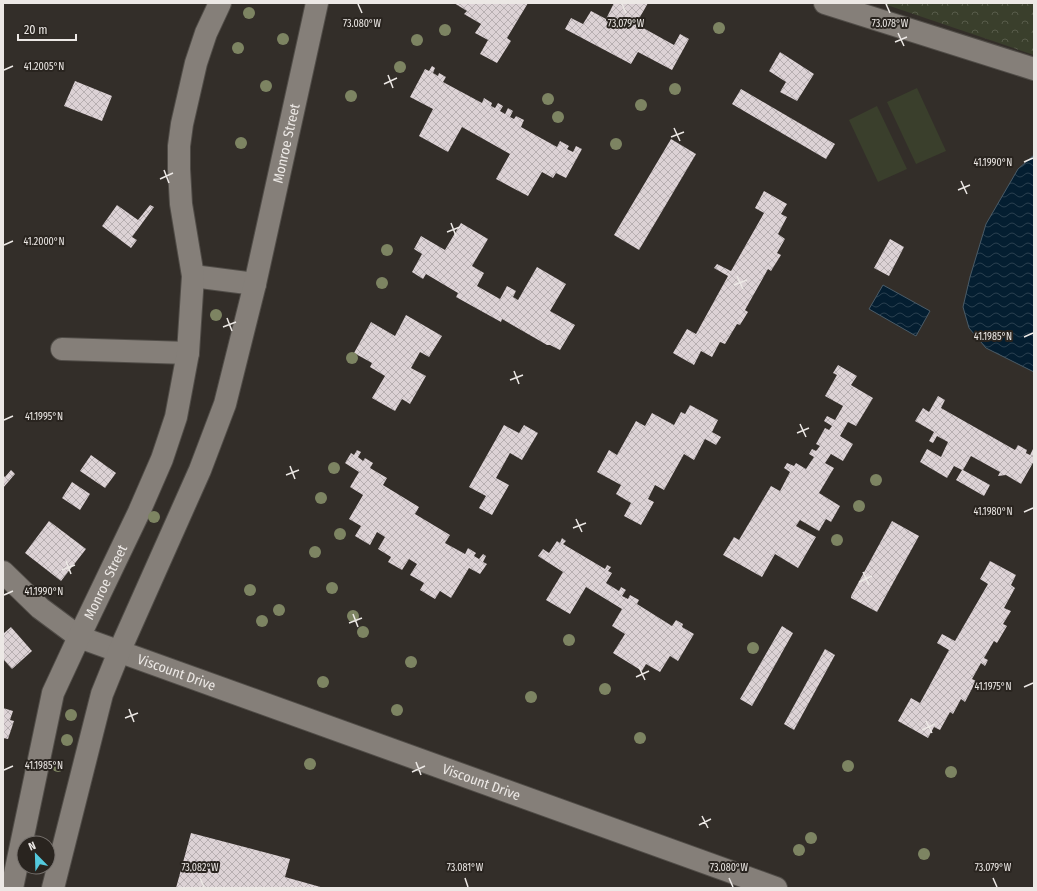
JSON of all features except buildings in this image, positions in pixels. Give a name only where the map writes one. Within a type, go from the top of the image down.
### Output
[{"type":"street","name":"Monroe Street","points":[[12,888],[53,693],[78,637],[139,512],[162,459],[176,417],[188,353],[193,276],[182,204],[179,146],[182,124],[196,63],[206,33],[220,3]]},
{"type":"street","name":"Monroe Street","points":[[54,888],[102,694],[119,652],[200,470],[225,404],[255,284],[317,3]]},
{"type":"street","points":[[825,3],[1034,69]]},
{"type":"street","points":[[193,276],[255,284]]},
{"type":"street","points":[[62,349],[188,353]]},
{"type":"street","name":"Viscount Drive","points":[[3,572],[40,608],[78,637],[776,888]]},
{"type":"green space","points":[[881,3],[1034,3],[1034,55]]},
{"type":"green space","points":[[917,88],[946,151],[916,164],[887,102]]},
{"type":"green space","points":[[877,106],[907,169],[878,182],[849,120]]},
{"type":"water","points":[[1034,155],[1034,372],[986,348],[969,328],[963,307],[970,277],[986,224],[1018,169]]},
{"type":"water","points":[[883,285],[930,311],[916,336],[869,309]]}]
